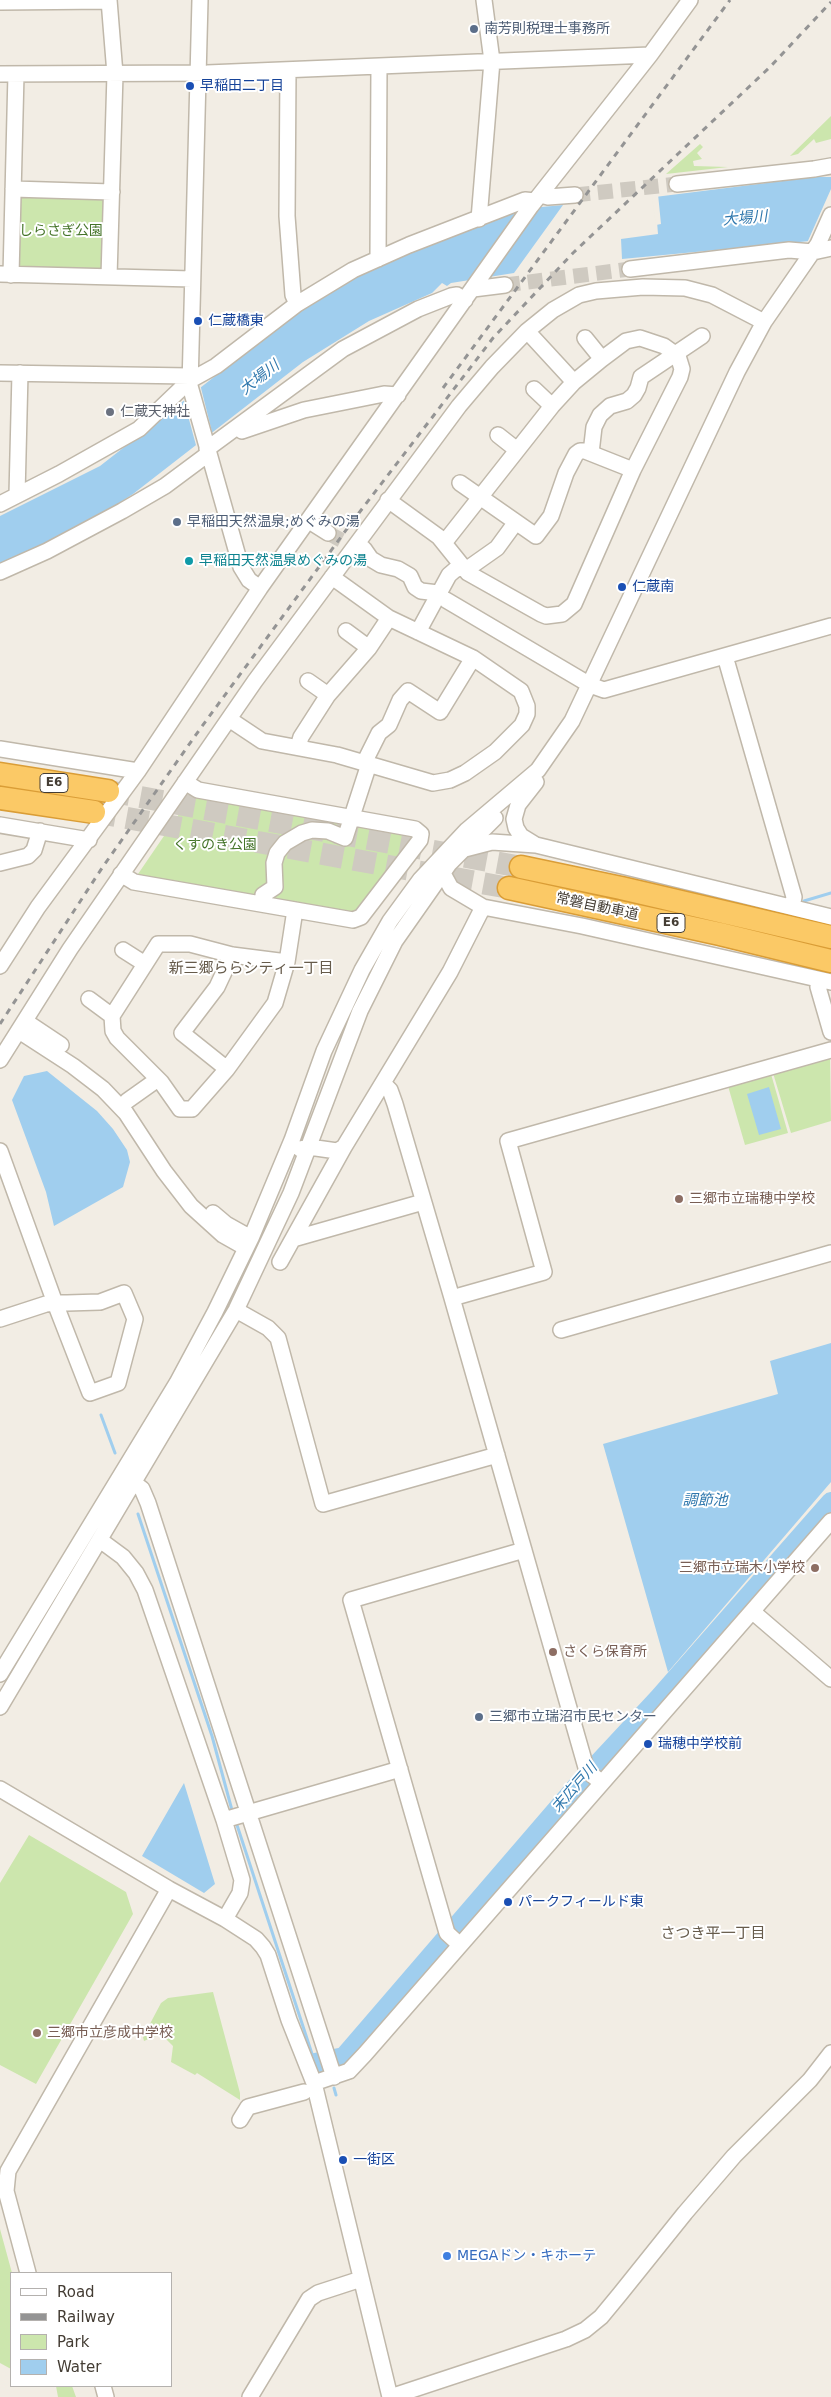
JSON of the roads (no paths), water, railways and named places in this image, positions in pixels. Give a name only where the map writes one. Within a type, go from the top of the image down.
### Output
[{"type":"highway","name":"E6","points":[[0,774],[108,791]]},
{"type":"highway","name":"E6","points":[[0,798],[94,812]]},
{"type":"highway","name":"常磐自動車道","points":[[521,867],[621,888],[831,937]]},
{"type":"highway","name":"常磐自動車道","points":[[509,888],[720,934],[827,974]]},
{"type":"street","points":[[0,2],[109,0],[115,74],[109,277]]},
{"type":"street","points":[[200,0],[190,382],[207,450],[241,567],[249,580],[260,588]]},
{"type":"street","points":[[479,219],[492,61],[484,0]]},
{"type":"street","points":[[0,966],[38,907],[138,771],[260,588],[535,201],[650,55],[690,0]]},
{"type":"street","points":[[0,74],[199,73],[650,55]]},
{"type":"street","points":[[378,259],[379,66]]},
{"type":"street","points":[[288,70],[287,216],[293,295],[297,304]]},
{"type":"street","points":[[16,74],[13,189],[5,274],[192,279]]},
{"type":"street","points":[[677,184],[831,166]]},
{"type":"street","points":[[13,189],[112,192]]},
{"type":"street","points":[[0,504],[139,429],[190,382],[216,366],[297,304],[353,270],[526,200],[535,201],[575,195]]},
{"type":"street","points":[[0,1707],[236,1310],[284,1210],[360,1011],[395,941],[439,867],[473,825],[538,770],[572,721],[737,372],[764,322],[821,248],[831,215]]},
{"type":"street","points":[[630,269],[788,250],[821,248]]},
{"type":"street","points":[[0,572],[47,551],[165,486],[207,450],[343,349],[384,326],[451,296],[472,290],[505,285]]},
{"type":"street","points":[[0,1060],[121,874],[229,719],[388,500],[478,382],[527,331],[553,310],[579,295],[596,291],[643,287],[685,288],[712,295],[743,309],[764,322]]},
{"type":"street","points":[[527,331],[574,382]]},
{"type":"street","points":[[591,453],[594,427],[600,415],[610,406],[627,401],[638,388],[640,377],[702,336]]},
{"type":"street","points":[[585,338],[602,359]]},
{"type":"street","points":[[388,500],[430,529],[444,543],[462,568],[501,593],[546,616],[555,616],[568,611],[574,604],[596,558],[632,470],[680,377],[682,369],[675,354],[658,343],[640,338],[626,341],[602,359],[574,382],[552,406],[444,543]]},
{"type":"street","points":[[0,373],[190,382]]},
{"type":"street","points":[[17,496],[20,373]]},
{"type":"street","points":[[534,390],[552,406]]},
{"type":"street","points":[[227,436],[304,410],[384,394],[398,395]]},
{"type":"street","points":[[498,435],[517,450]]},
{"type":"street","points":[[460,483],[536,536],[557,505],[561,484],[576,454],[580,451],[591,453],[632,470]]},
{"type":"street","points":[[309,521],[328,533]]},
{"type":"street","points":[[418,632],[442,596],[449,575],[456,568],[470,567],[497,548],[516,522]]},
{"type":"street","points":[[364,549],[372,559],[381,565],[398,569],[410,576],[415,587],[421,591],[442,596],[590,685],[604,690],[624,686],[831,626]]},
{"type":"street","points":[[229,719],[262,741],[298,747],[367,763],[425,781],[442,782],[457,777],[487,758],[520,728],[526,719],[527,706],[521,691],[474,658],[389,618],[332,577]]},
{"type":"street","points":[[298,747],[301,737],[328,696],[368,648],[389,618]]},
{"type":"street","points":[[346,631],[368,648]]},
{"type":"street","points":[[726,656],[794,896],[792,907]]},
{"type":"street","points":[[263,904],[263,895],[275,887],[274,862],[285,843],[302,833],[312,830],[328,831],[345,838],[367,763],[379,733],[388,725],[400,700],[408,691],[440,712],[474,658]]},
{"type":"street","points":[[308,681],[328,696]]},
{"type":"street","points":[[536,845],[521,836],[516,828],[514,820],[518,805],[553,763],[568,739],[572,721]]},
{"type":"street","points":[[0,749],[138,771]]},
{"type":"street","points":[[121,874],[134,882],[354,920],[361,917],[420,840],[421,834],[415,829],[198,790],[185,782]]},
{"type":"street","points":[[0,1674],[177,1383],[249,1243],[292,1140],[324,1051],[352,989],[390,921],[420,880],[462,850],[536,782]]},
{"type":"street","points":[[0,825],[89,840]]},
{"type":"street","points":[[0,863],[28,856],[34,850],[40,831]]},
{"type":"street","points":[[462,850],[492,842],[536,845],[831,917]]},
{"type":"street","points":[[439,867],[451,888],[483,907],[827,974],[818,988],[831,1032]]},
{"type":"street","points":[[280,1262],[344,1147],[450,972],[483,907]]},
{"type":"street","points":[[287,962],[232,955],[190,944],[158,944],[112,1016],[113,1031],[117,1038],[158,1079],[180,1109],[192,1109],[227,1069],[275,1003],[287,962],[295,910]]},
{"type":"street","points":[[123,950],[145,964]]},
{"type":"street","points":[[227,1069],[182,1033],[217,987],[232,955]]},
{"type":"street","points":[[89,999],[112,1016]]},
{"type":"street","points":[[22,1026],[83,1061],[127,1101],[200,1200],[249,1243]]},
{"type":"street","points":[[22,1026],[103,1089],[126,1113],[164,1171],[191,1206],[223,1235],[249,1243]]},
{"type":"street","points":[[452,1298],[544,1272],[508,1141],[831,1050]]},
{"type":"street","points":[[127,1101],[158,1079]]},
{"type":"street","points":[[383,1083],[390,1090],[524,1550],[594,1777]]},
{"type":"street","points":[[263,1209],[280,1189],[298,1151],[309,1147],[330,1152],[344,1147]]},
{"type":"street","points":[[0,1150],[55,1303],[90,1393],[118,1383],[135,1319],[124,1293],[100,1302],[55,1303],[0,1319]]},
{"type":"street","points":[[293,1239],[423,1202]]},
{"type":"street","points":[[561,1330],[831,1253]]},
{"type":"street","points":[[236,1310],[268,1328],[278,1338],[323,1504],[496,1455]]},
{"type":"street","points":[[134,1483],[142,1489],[148,1503],[296,1967],[334,2077]]},
{"type":"street","points":[[240,2120],[248,2107],[309,2087],[349,2071],[365,2054],[454,1939],[594,1777],[753,1612],[831,1522]]},
{"type":"street","points":[[100,1540],[123,1557],[136,1573],[172,1651],[196,1721],[227,1818],[242,1880],[240,1893],[225,1919]]},
{"type":"street","points":[[454,1939],[400,1769],[352,1600],[524,1550]]},
{"type":"street","points":[[753,1612],[831,1679]]},
{"type":"street","points":[[172,1651],[194,1644]]},
{"type":"street","points":[[196,1721],[217,1715]]},
{"type":"street","points":[[227,1818],[400,1769]]},
{"type":"street","points":[[0,1789],[169,1889],[225,1919],[256,1939],[268,1955],[309,2087],[361,2279],[390,2397],[576,2335],[601,2317],[712,2181],[764,2125],[810,2080],[831,2053]]},
{"type":"street","points":[[28,2272],[6,2191],[8,2171],[169,1889]]},
{"type":"street","points":[[250,2397],[309,2299],[318,2293],[361,2279]]},
{"type":"water","name":"大場川","points":[[814,177],[831,177],[831,239],[622,259],[621,239],[658,234],[655,197]]},
{"type":"water","name":"大場川","points":[[563,205],[514,273],[451,283],[447,286],[442,283],[432,293],[369,321],[303,362],[133,494],[96,518],[20,556],[0,563],[0,516],[100,466],[314,299],[376,266],[520,209]]},
{"type":"water","points":[[47,1071],[97,1111],[113,1129],[127,1150],[130,1162],[123,1187],[54,1226],[46,1192],[12,1100],[24,1076]]},
{"type":"water","points":[[769,1087],[781,1129],[759,1135],[747,1094]]},
{"type":"water","name":"調節池","points":[[831,1343],[831,1482],[668,1672],[603,1444],[778,1394],[770,1361]]},
{"type":"water","points":[[184,1783],[215,1884],[204,1893],[142,1856]]},
{"type":"waterway","points":[[804,901],[831,893]]},
{"type":"waterway","points":[[101,1415],[115,1453]]},
{"type":"waterway","name":"末広戸川","points":[[315,2063],[344,2057],[579,1784],[658,1699],[831,1502]]},
{"type":"waterway","points":[[138,1514],[212,1736],[233,1814]]},
{"type":"waterway","points":[[236,1822],[315,2063]]},
{"type":"waterway","points":[[334,2088],[336,2095]]},
{"type":"tunnel","points":[[575,195],[677,184]]},
{"type":"tunnel","points":[[505,285],[630,269]]},
{"type":"tunnel","points":[[328,533],[365,553]]},
{"type":"tunnel","points":[[108,791],[521,867]]},
{"type":"tunnel","points":[[94,812],[509,888]]},
{"type":"railway","points":[[443,388],[730,0]]},
{"type":"railway","points":[[0,1024],[102,868],[200,729],[352,522],[493,338],[573,253],[770,67],[831,2]]},
{"type":"place","name":"南芳則税理士事務所","points":[[474,29]]},
{"type":"place","name":"早稲田二丁目","points":[[190,86]]},
{"type":"place","name":"仁蔵橋東","points":[[198,321]]},
{"type":"place","name":"仁蔵天神社","points":[[110,412]]},
{"type":"place","name":"早稲田天然温泉;めぐみの湯","points":[[177,522]]},
{"type":"place","name":"早稲田天然温泉めぐみの湯","points":[[189,561]]},
{"type":"place","name":"仁蔵南","points":[[622,587]]},
{"type":"place","name":"三郷市立瑞穂中学校","points":[[679,1199]]},
{"type":"place","name":"三郷市立瑞木小学校","points":[[815,1568]]},
{"type":"place","name":"さくら保育所","points":[[553,1652]]},
{"type":"place","name":"三郷市立瑞沼市民センター","points":[[479,1717]]},
{"type":"place","name":"瑞穂中学校前","points":[[648,1744]]},
{"type":"place","name":"パークフィールド東","points":[[508,1902]]},
{"type":"place","name":"三郷市立彦成中学校","points":[[37,2033]]},
{"type":"place","name":"一街区","points":[[343,2160]]},
{"type":"place","name":"MEGAドン・キホーテ","points":[[447,2256]]},
{"type":"district","name":"新三郷ららシティ一丁目","points":[[251,969]]},
{"type":"district","name":"さつき平一丁目","points":[[713,1934]]},
{"type":"park label","name":"しらさぎ公園","points":[[61,231]]},
{"type":"park label","name":"くすのき公園","points":[[215,845]]}]
